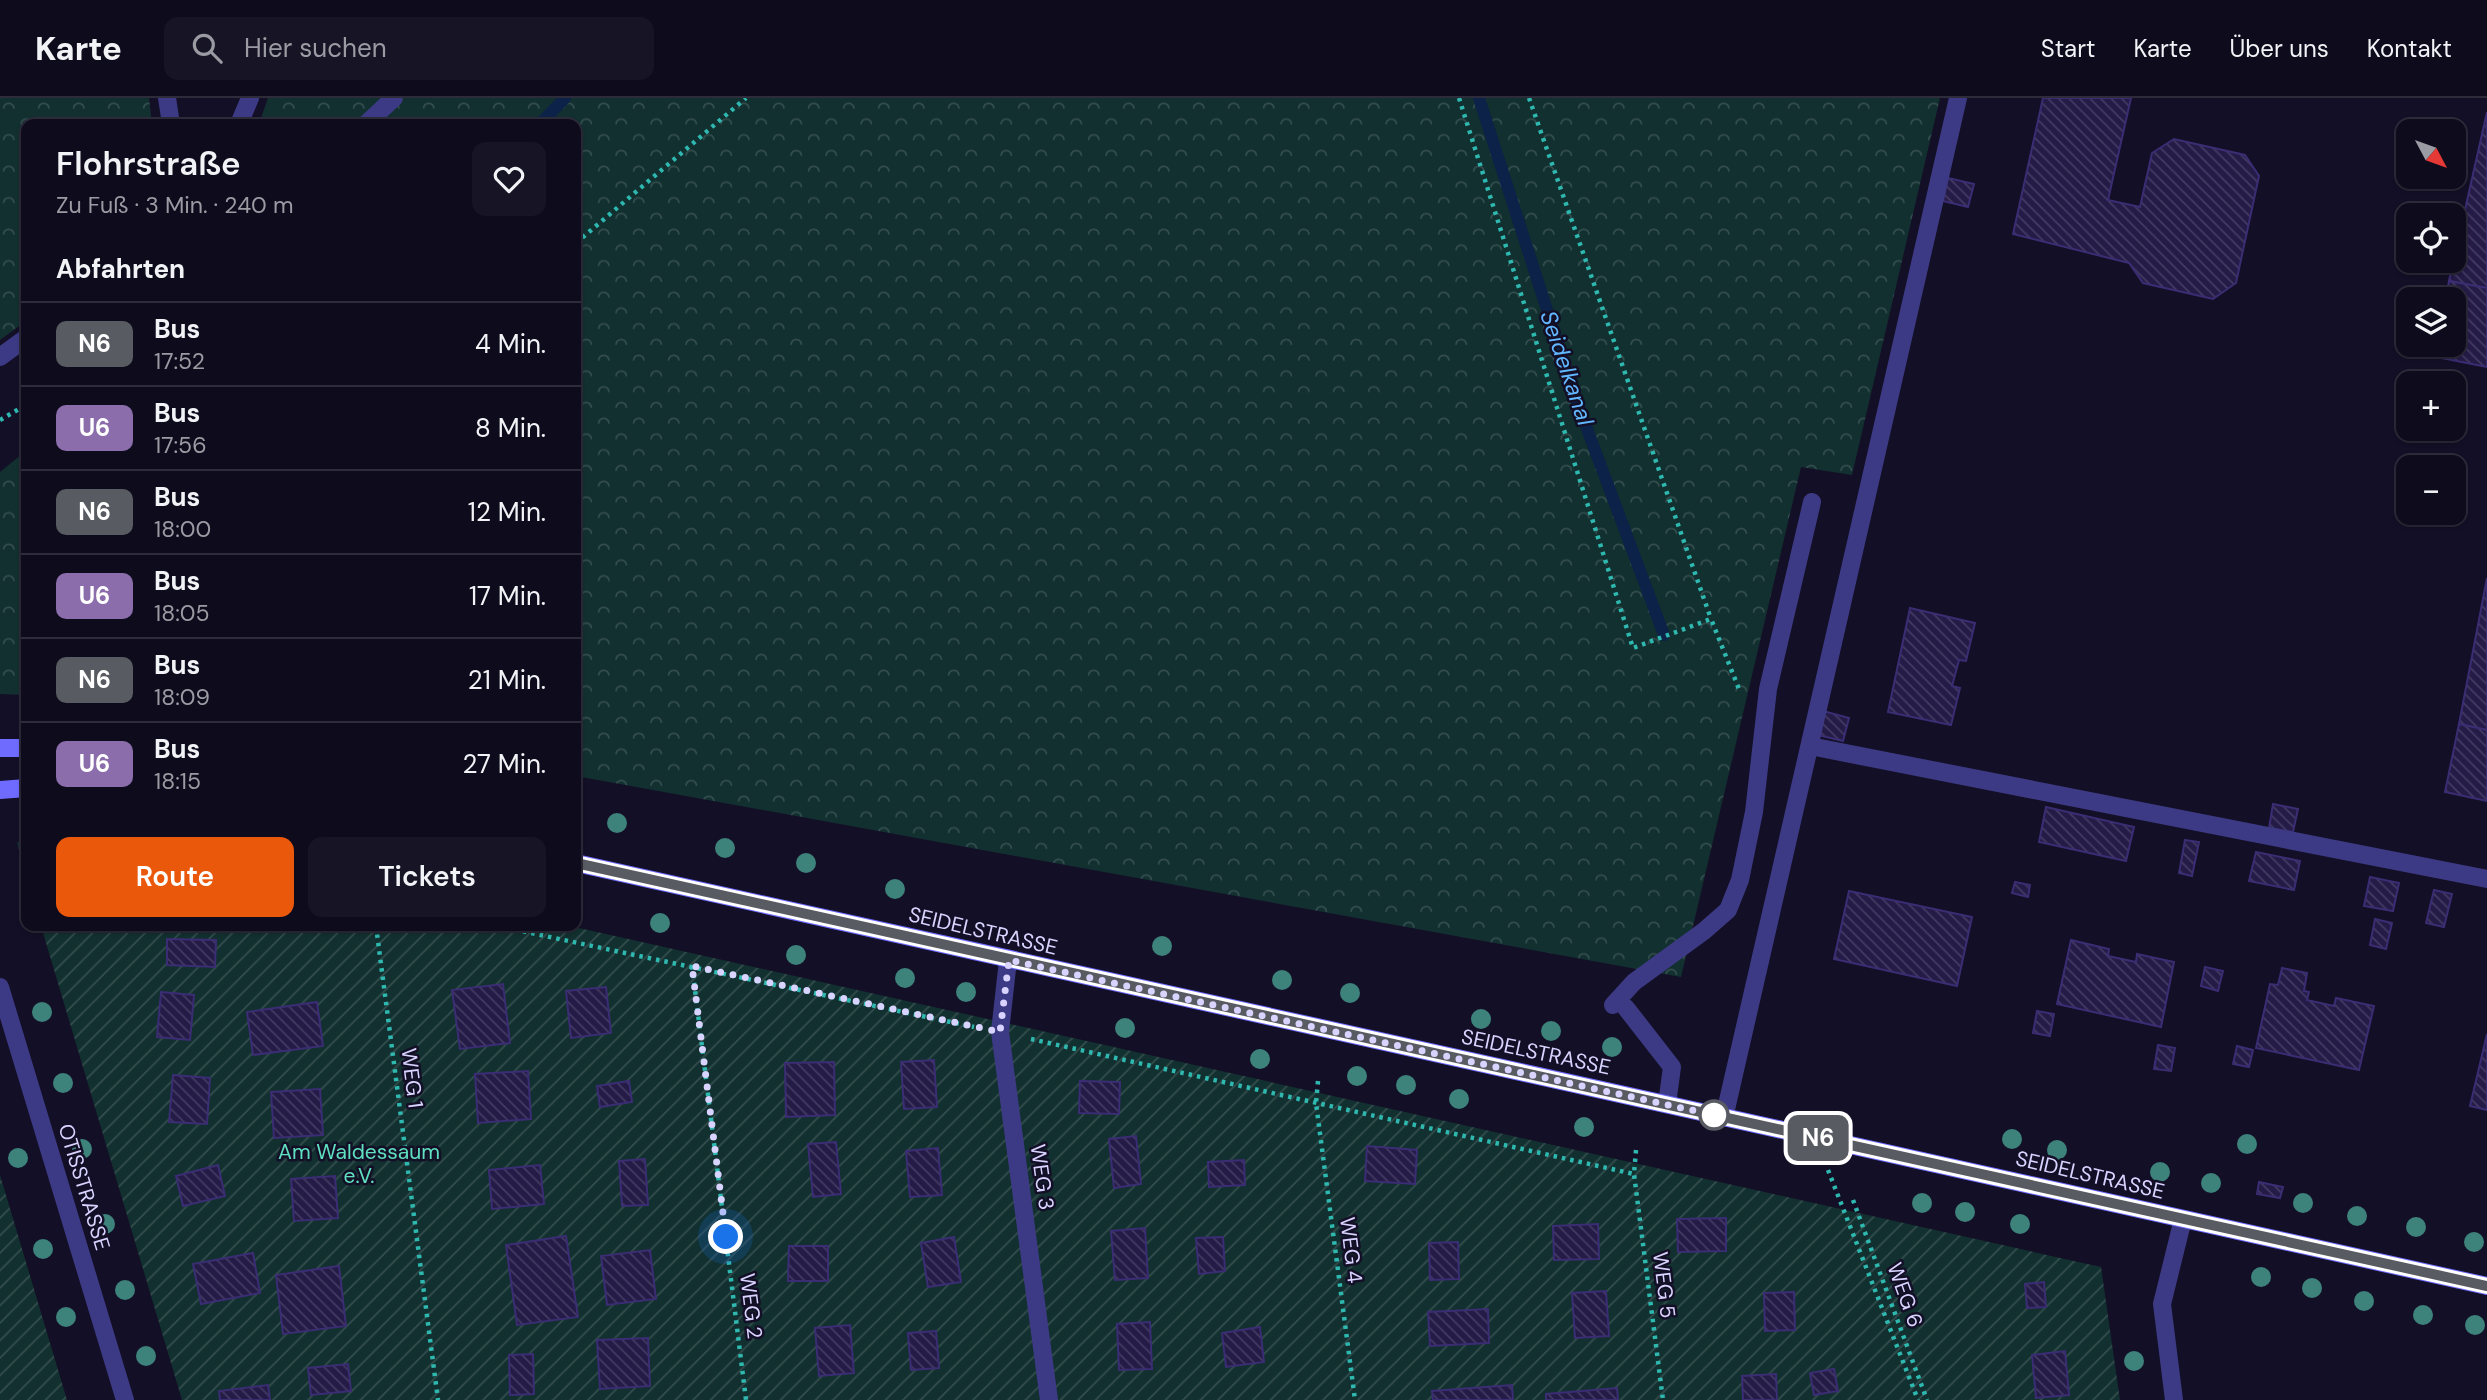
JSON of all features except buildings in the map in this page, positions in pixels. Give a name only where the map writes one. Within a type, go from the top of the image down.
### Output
[{"type":"main road","points":[[0,748],[21,748]]},
{"type":"main road","points":[[0,790],[21,788]]},
{"type":"main road","name":"SEIDELSTRASSE","points":[[581,864],[2487,1286]]},
{"type":"street","points":[[167,98],[170,119]]},
{"type":"street","points":[[241,119],[250,98]]},
{"type":"street","points":[[371,119],[394,98]]},
{"type":"street","points":[[1724,1118],[1958,98]]},
{"type":"street","points":[[0,357],[21,342]]},
{"type":"street","points":[[1667,1104],[1672,1067],[1620,1007],[1634,982],[1728,910],[1740,880],[1754,812],[1768,689],[1812,502]]},
{"type":"street","points":[[1810,746],[2487,879]]},
{"type":"street","name":"WEG 3","points":[[1009,960],[1000,1032],[1049,1400]]},
{"type":"street","name":"OTISSTRASSE","points":[[0,987],[125,1400]]},
{"type":"street","points":[[2175,1400],[2162,1304],[2183,1219]]},
{"type":"path","points":[[581,239],[746,98]]},
{"type":"path","points":[[1459,98],[1633,649],[1711,619]]},
{"type":"path","points":[[1529,98],[1736,685],[1765,717]]},
{"type":"path","points":[[0,421],[21,408]]},
{"type":"path","name":"WEG 1","points":[[377,931],[438,1400]]},
{"type":"path","points":[[522,931],[1000,1032],[1634,1174]]},
{"type":"path","name":"WEG 2","points":[[692,966],[746,1400]]},
{"type":"path","name":"WEG 4","points":[[1318,1081],[1316,1103],[1355,1400]]},
{"type":"path","points":[[1810,1136],[1836,1186],[1918,1400]]},
{"type":"path","name":"WEG 5","points":[[1636,1150],[1634,1174],[1662,1400]]},
{"type":"path","name":"WEG 6","points":[[1853,1200],[1927,1400]]},
{"type":"green space","points":[[0,98],[149,98],[151,119],[21,119],[21,325],[0,340]]},
{"type":"green space","points":[[268,98],[1940,98],[1852,475],[1801,467],[1681,977],[581,777],[581,119],[261,119]]},
{"type":"green space","points":[[21,455],[21,695],[0,694],[0,472]]},
{"type":"green space","points":[[21,840],[21,857],[17,843]]},
{"type":"green space","name":"Am Waldessaum e.V.","points":[[581,928],[2101,1267],[2120,1400],[182,1400],[42,931],[581,931]]},
{"type":"green space","points":[[0,1175],[67,1400],[0,1400]]},
{"type":"waterway","points":[[545,119],[565,98]]},
{"type":"waterway","name":"Seidelkanal","points":[[1479,98],[1574,394],[1664,635]]},
{"type":"bus line","name":"N6","points":[[581,864],[2487,1286]]},
{"type":"route","points":[[726,1237],[692,966],[1000,1032],[999,1022],[1009,960],[1714,1115]]}]
